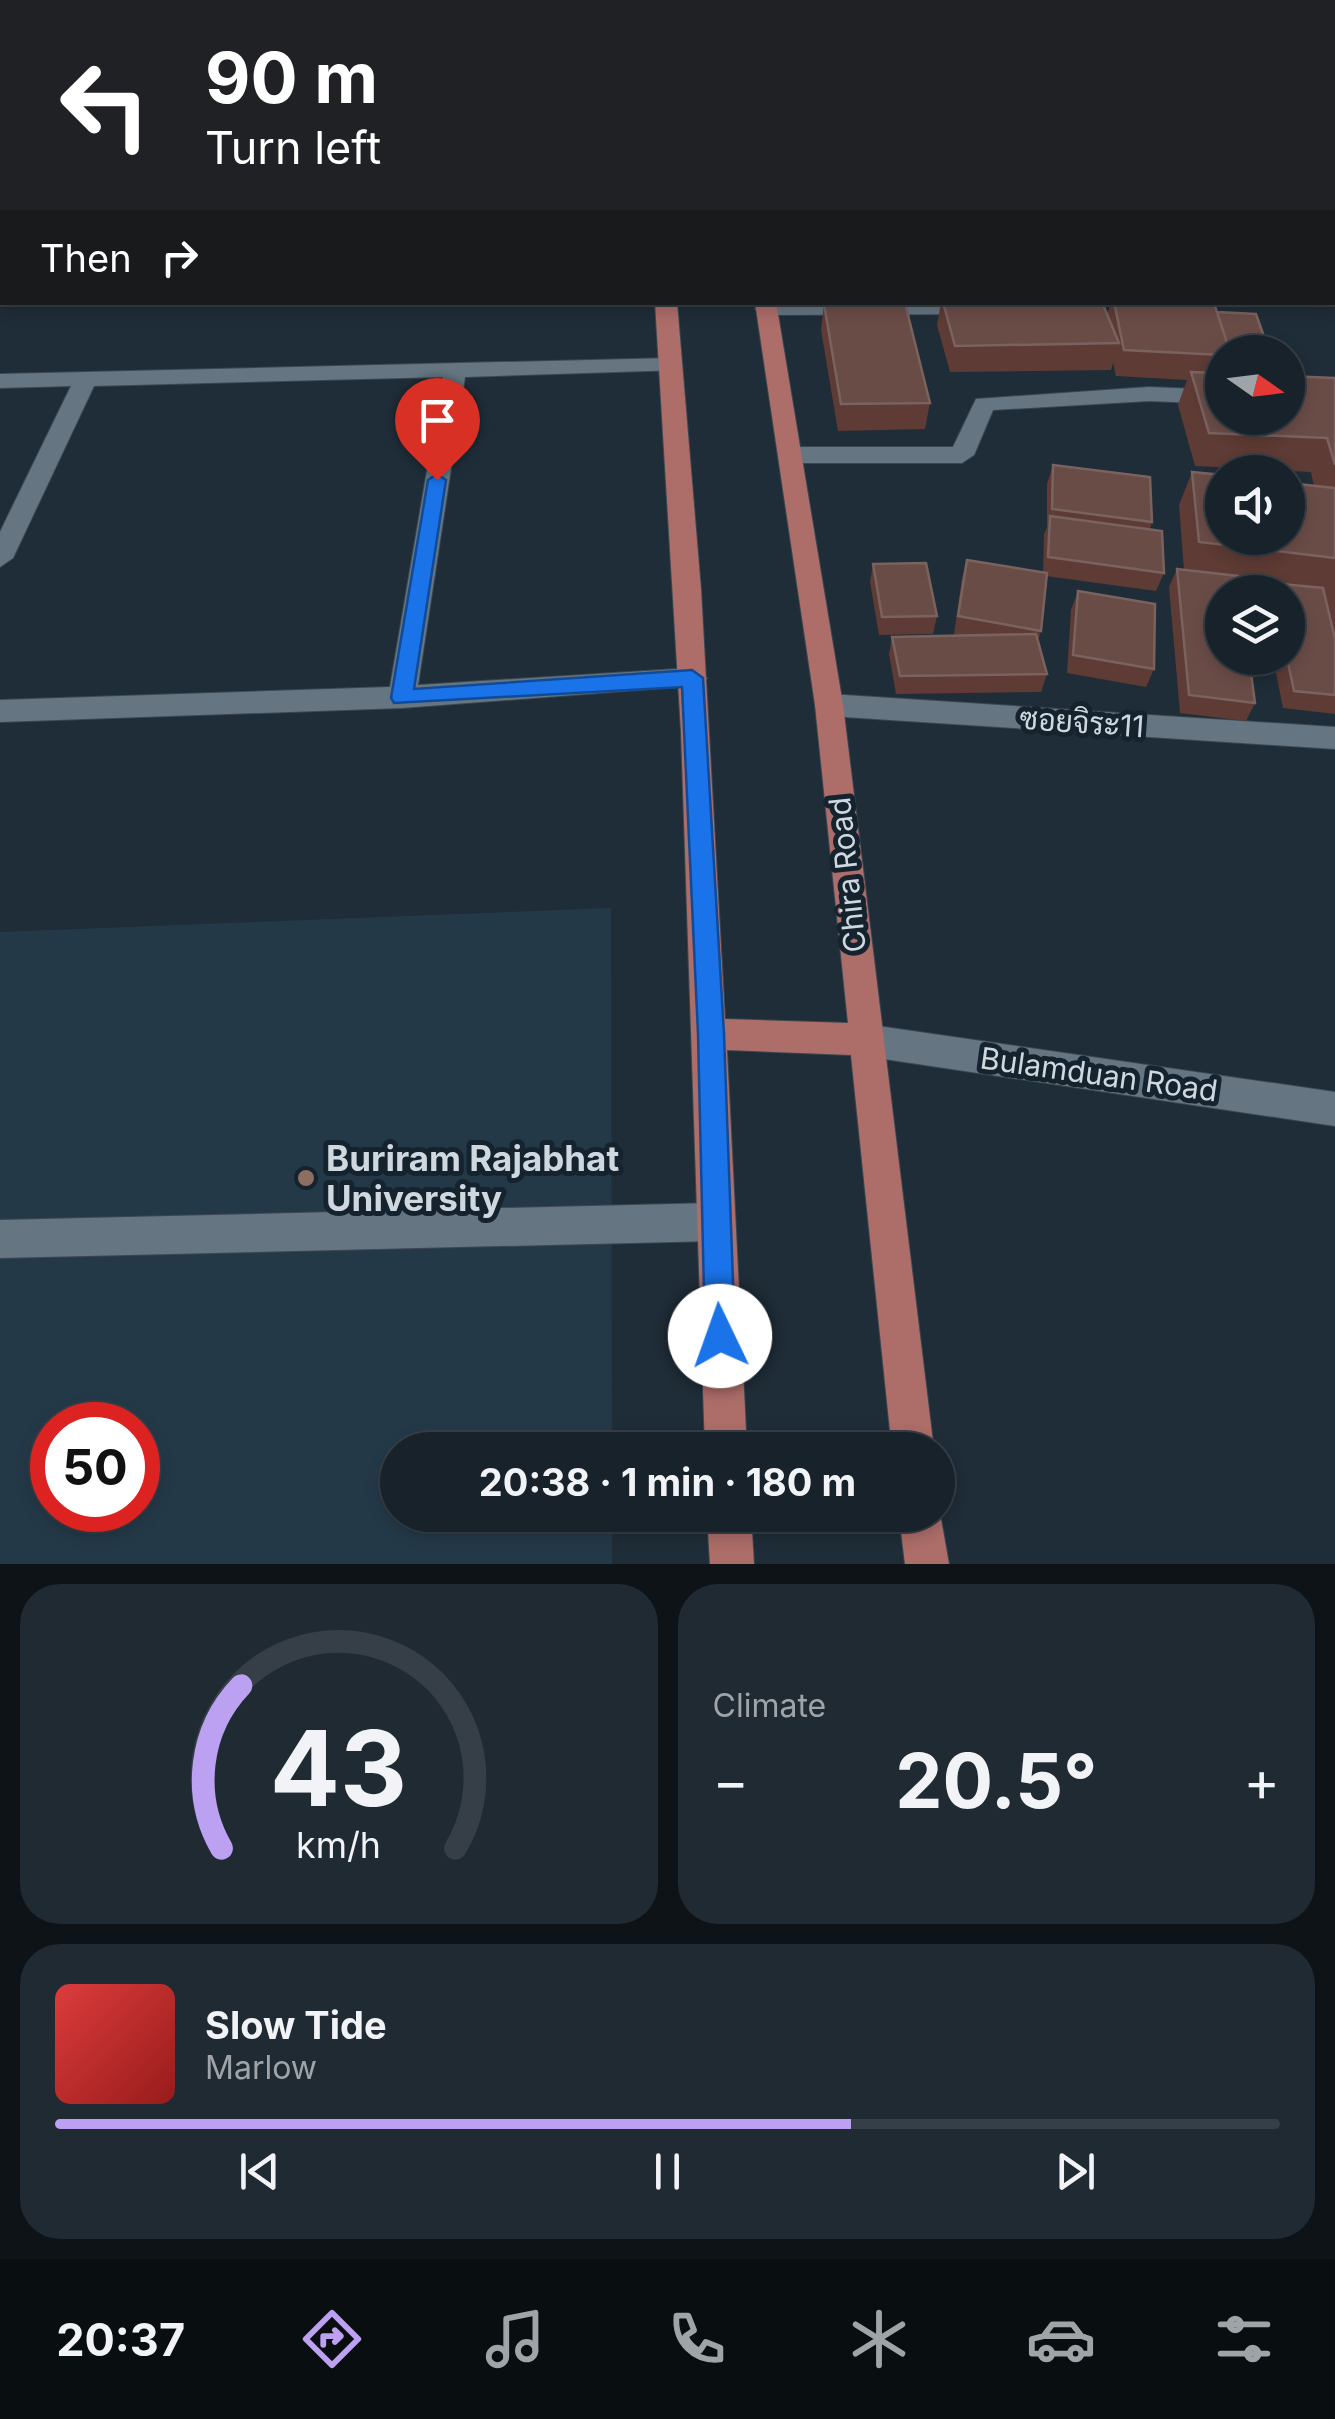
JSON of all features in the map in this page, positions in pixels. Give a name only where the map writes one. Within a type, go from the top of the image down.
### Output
[{"type":"main road","points":[[666,305],[711,1034],[714,1222],[725,1432]]},
{"type":"main road","name":"Chira Road","points":[[765,306],[792,455],[829,705],[911,1432]]},
{"type":"main road","points":[[711,1034],[864,1040]]},
{"type":"main road","points":[[730,1532],[732,1564]]},
{"type":"main road","points":[[923,1532],[927,1564]]},
{"type":"street","points":[[765,306],[996,308]]},
{"type":"street","points":[[0,381],[672,365]]},
{"type":"street","points":[[402,698],[455,370]]},
{"type":"street","points":[[0,558],[86,379]]},
{"type":"street","points":[[792,455],[962,456],[984,404],[1149,394],[1205,397]]},
{"type":"street","points":[[0,711],[402,698],[692,678]]},
{"type":"street","name":"ซอยจิระ11","points":[[829,705],[1335,738]]},
{"type":"street","name":"Bulamduan Road","points":[[864,1040],[1335,1109]]},
{"type":"street","points":[[0,1239],[714,1222]]},
{"type":"shaded area","name":"Buriram Rajabhat University","points":[[611,908],[612,1432],[380,1432],[380,1532],[612,1532],[612,1564],[0,1564],[0,932]]},
{"type":"building","points":[[824,305],[906,305],[930,403],[841,404]]},
{"type":"building","points":[[944,305],[1103,305],[1119,343],[955,346]]},
{"type":"building","points":[[1115,305],[1215,305],[1224,335],[1205,335],[1205,354],[1124,350]]},
{"type":"building","points":[[1217,312],[1256,314],[1263,335],[1224,335]]},
{"type":"building","points":[[1191,372],[1205,372],[1205,419]]},
{"type":"building","points":[[1305,377],[1335,378],[1335,465],[1327,438],[1256,435],[1305,435]]},
{"type":"building","points":[[1053,465],[1150,477],[1152,522],[1052,509]]},
{"type":"building","points":[[1192,472],[1205,473],[1205,543],[1199,542]]},
{"type":"building","points":[[1305,485],[1335,488],[1335,558],[1305,554]]},
{"type":"building","points":[[1050,516],[1162,531],[1164,573],[1048,557]]},
{"type":"building","points":[[967,560],[1047,573],[1041,631],[958,616]]},
{"type":"building","points":[[926,563],[937,616],[882,617],[873,564]]},
{"type":"building","points":[[1177,569],[1229,575],[1205,575],[1205,675],[1251,675],[1255,703],[1189,695]]},
{"type":"building","points":[[1305,586],[1323,588],[1335,639],[1335,695],[1294,691],[1291,675],[1305,675]]},
{"type":"building","points":[[1078,591],[1155,604],[1154,669],[1073,655]]},
{"type":"building","points":[[1036,634],[1047,674],[900,676],[892,637]]},
{"type":"place","name":"Buriram Rajabhat University","points":[[306,1178]]},
{"type":"route","points":[[437,480],[402,698],[692,678],[711,1034],[720,1336]]}]
